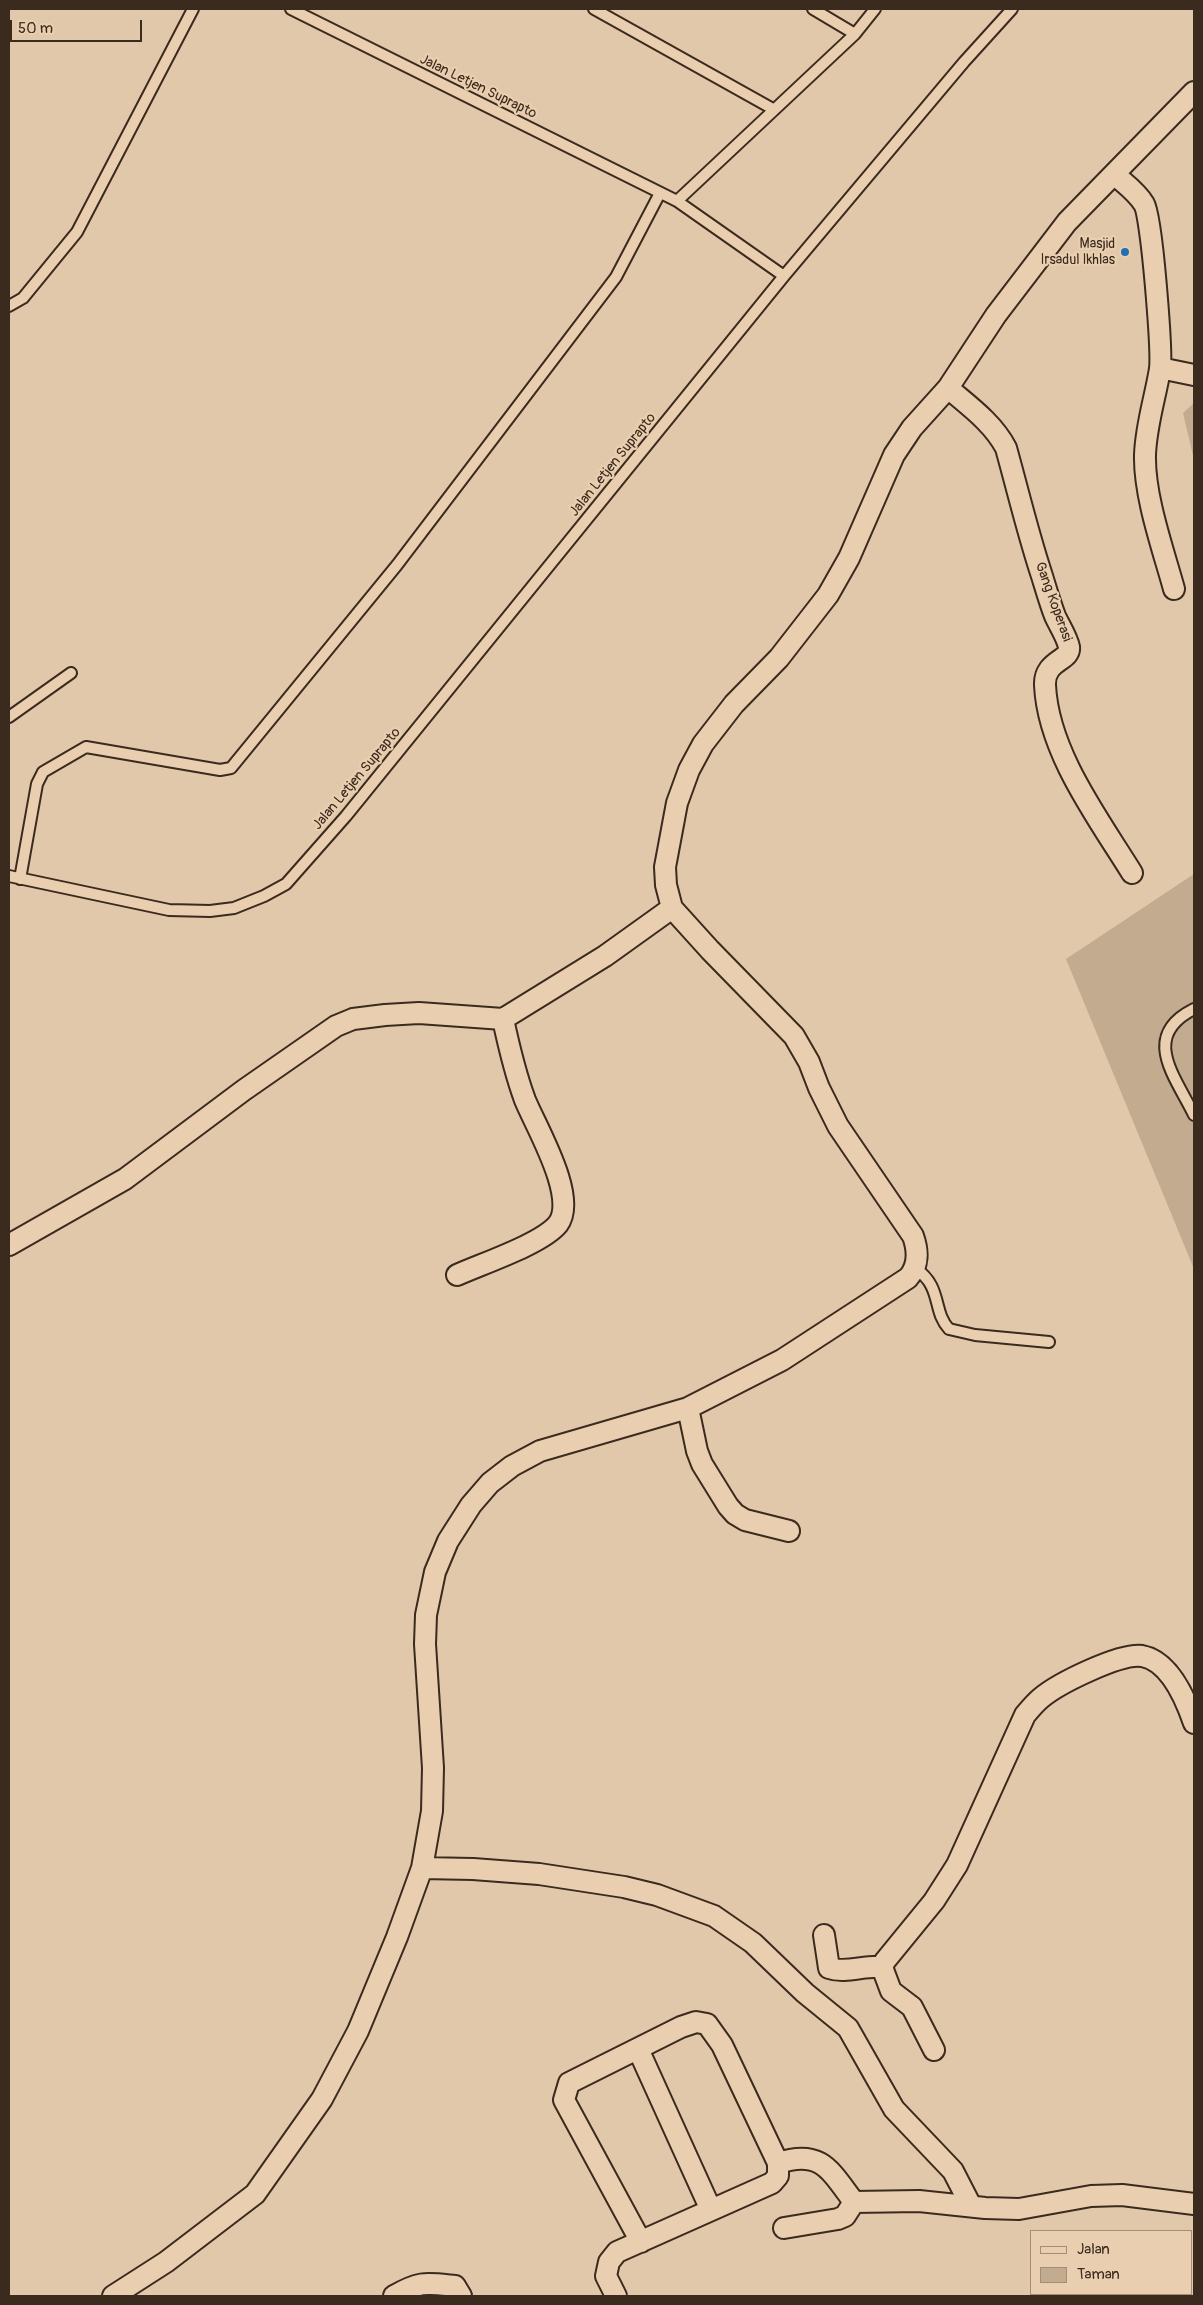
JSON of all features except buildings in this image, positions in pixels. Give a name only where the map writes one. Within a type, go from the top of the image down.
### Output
[{"type":"street","points":[[113,2296],[166,2262],[255,2194],[322,2099],[343,2062],[397,1937],[422,1868],[432,1811],[433,1768],[425,1644],[426,1616],[435,1572],[448,1541],[471,1505],[490,1483],[512,1466],[540,1451],[688,1408],[782,1360],[908,1278],[915,1268],[916,1245],[913,1236],[838,1126],[794,1036],[672,908],[666,885],[665,867],[677,803],[689,770],[703,744],[734,704],[779,658],[828,594],[849,558],[894,455],[912,428],[948,388],[996,315],[1068,222],[1194,92]]},
{"type":"street","points":[[1114,174],[1144,204],[1148,214],[1161,353],[1160,368],[1148,418],[1145,457],[1151,500],[1174,589]]},
{"type":"street","points":[[1160,368],[1194,375]]},
{"type":"street","name":"Gang Koperasi","points":[[948,388],[988,422],[998,433],[1006,448],[1039,567],[1054,613],[1069,647],[1066,656],[1048,669],[1045,678],[1047,702],[1055,733],[1066,763],[1082,794],[1132,873]]},
{"type":"street","points":[[9,1245],[125,1179],[244,1090],[336,1026],[353,1019],[419,1013],[503,1019],[605,956],[672,908]]},
{"type":"street","points":[[457,1275],[542,1237],[559,1222],[562,1214],[562,1190],[554,1163],[525,1099],[510,1055],[503,1019]]},
{"type":"street","points":[[688,1408],[702,1464],[728,1506],[735,1514],[745,1520],[789,1531]]},
{"type":"street","points":[[934,2050],[912,2007],[891,1991],[882,1967],[934,1900],[957,1865],[1025,1715],[1042,1698],[1087,1672],[1122,1658],[1142,1656],[1155,1662],[1171,1675],[1194,1724]]},
{"type":"street","points":[[422,1868],[473,1869],[539,1874],[624,1887],[658,1895],[714,1916],[753,1943],[804,1993],[848,2028],[894,2109],[953,2171],[971,2206]]},
{"type":"street","points":[[824,1935],[829,1968],[843,1970],[864,1966],[882,1967]]},
{"type":"street","points":[[616,2296],[606,2276],[609,2262],[617,2252],[641,2242],[772,2183],[778,2176],[778,2163],[722,2046],[706,2024],[696,2022],[681,2027],[569,2083],[564,2100],[641,2242]]},
{"type":"street","points":[[638,2048],[711,2210]]},
{"type":"street","points":[[778,2163],[805,2158],[826,2166],[854,2202]]},
{"type":"street","points":[[854,2202],[919,2201],[1019,2209],[1091,2196],[1122,2194],[1194,2204]]},
{"type":"street","points":[[784,2228],[838,2219],[845,2216],[854,2202]]},
{"type":"street","points":[[394,2296],[413,2285],[425,2283],[455,2286],[461,2296]]},
{"type":"lane","points":[[9,306],[23,298],[77,232],[193,9]]},
{"type":"lane","name":"Jalan Letjen Suprapto","points":[[9,876],[169,910],[210,911],[234,908],[264,896],[286,884],[346,816],[784,276],[677,200],[291,9]]},
{"type":"lane","points":[[594,9],[773,109]]},
{"type":"lane","points":[[813,9],[854,34]]},
{"type":"lane","points":[[677,200],[854,34],[875,9]]},
{"type":"lane","points":[[784,276],[964,62],[1012,9]]},
{"type":"lane","points":[[20,878],[37,784],[43,772],[86,747],[220,770],[231,768],[397,564],[616,278],[660,193]]},
{"type":"lane","points":[[9,717],[71,673]]},
{"type":"lane","points":[[1194,1009],[1182,1015],[1170,1027],[1165,1041],[1165,1056],[1194,1115]]},
{"type":"lane","points":[[915,1268],[932,1285],[943,1319],[949,1329],[975,1335],[1049,1342]]},
{"type":"green space","points":[[1194,403],[1194,460],[1183,413]]},
{"type":"green space","points":[[1194,874],[1194,1269],[1066,959]]},
{"type":"place","name":"Masjid Irsadul Ikhlas","points":[[1125,252]]}]
